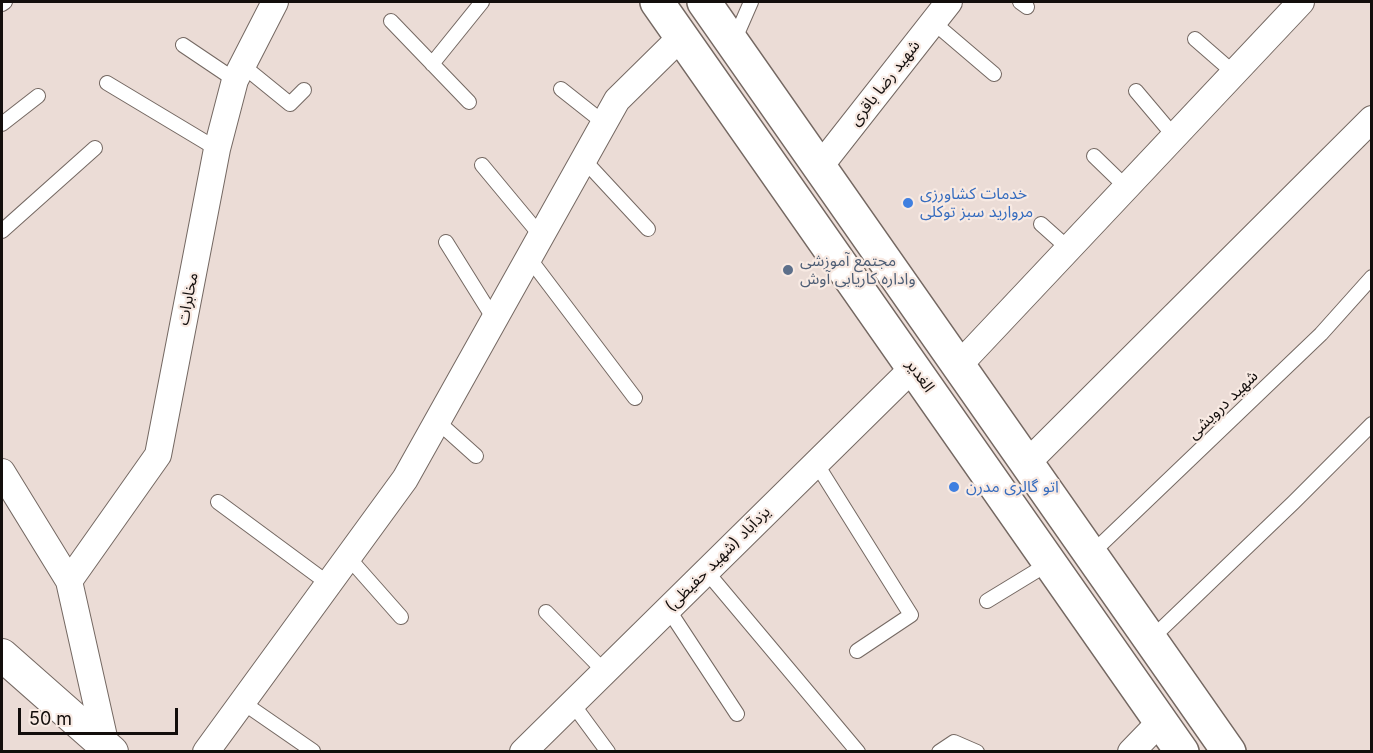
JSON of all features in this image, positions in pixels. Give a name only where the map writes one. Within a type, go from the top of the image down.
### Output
[{"type":"main road","name":"الغدیر","points":[[657,2],[1182,752]]},
{"type":"main road","points":[[704,2],[1183,682],[1215,748]]},
{"type":"main road","points":[[1156,712],[1183,682]]},
{"type":"street","name":"مخابرات","points":[[69,581],[158,455],[217,149],[238,73],[275,2]]},
{"type":"street","name":"شهید رضا باقری","points":[[820,165],[949,2]]},
{"type":"street","points":[[959,365],[1301,2]]},
{"type":"street","points":[[206,752],[405,479],[616,100],[682,36]]},
{"type":"street","points":[[1028,462],[1371,119]]},
{"type":"street","name":"یزدآباد (شهید حفیظی)","points":[[523,752],[914,367]]},
{"type":"street","points":[[2,472],[69,581],[109,749]]},
{"type":"street","points":[[2,655],[109,749]]},
{"type":"street","points":[[1131,752],[1156,712]]},
{"type":"lane","points":[[432,64],[482,2]]},
{"type":"lane","points":[[733,42],[751,2]]},
{"type":"lane","points":[[390,21],[469,102]]},
{"type":"lane","points":[[933,22],[994,74]]},
{"type":"lane","points":[[1195,39],[1234,73]]},
{"type":"lane","points":[[183,45],[238,73],[290,104],[304,90]]},
{"type":"lane","points":[[108,83],[217,149]]},
{"type":"lane","points":[[561,89],[604,123]]},
{"type":"lane","points":[[1136,91],[1174,136]]},
{"type":"lane","points":[[2,124],[38,96]]},
{"type":"lane","points":[[2,231],[95,148]]},
{"type":"lane","points":[[1094,156],[1126,187]]},
{"type":"lane","points":[[583,159],[648,229]]},
{"type":"lane","points":[[482,165],[635,398]]},
{"type":"lane","points":[[1041,224],[1069,249]]},
{"type":"lane","points":[[446,242],[494,319]]},
{"type":"lane","name":"شهید درویشی","points":[[1092,553],[1322,334],[1371,277]]},
{"type":"lane","points":[[437,421],[476,456]]},
{"type":"lane","points":[[1152,638],[1371,424]]},
{"type":"lane","points":[[816,463],[911,615],[857,651]]},
{"type":"lane","points":[[218,502],[329,584]]},
{"type":"lane","points":[[348,557],[401,617]]},
{"type":"lane","points":[[987,601],[1051,562]]},
{"type":"lane","points":[[706,571],[858,752]]},
{"type":"lane","points":[[668,609],[737,714]]},
{"type":"lane","points":[[546,612],[604,671]]},
{"type":"lane","points":[[242,702],[313,751]]},
{"type":"lane","points":[[572,703],[608,752]]},
{"type":"lane","points":[[939,752],[954,742],[977,752]]},
{"type":"place","name":"خدمات کشاورزی مروارید سبز توکلی","points":[[908,203]]},
{"type":"place","name":"مجتمع آموزشی واداره کاریابی آوش","points":[[788,270]]},
{"type":"place","name":"اتو گالری مدرن","points":[[954,487]]}]
